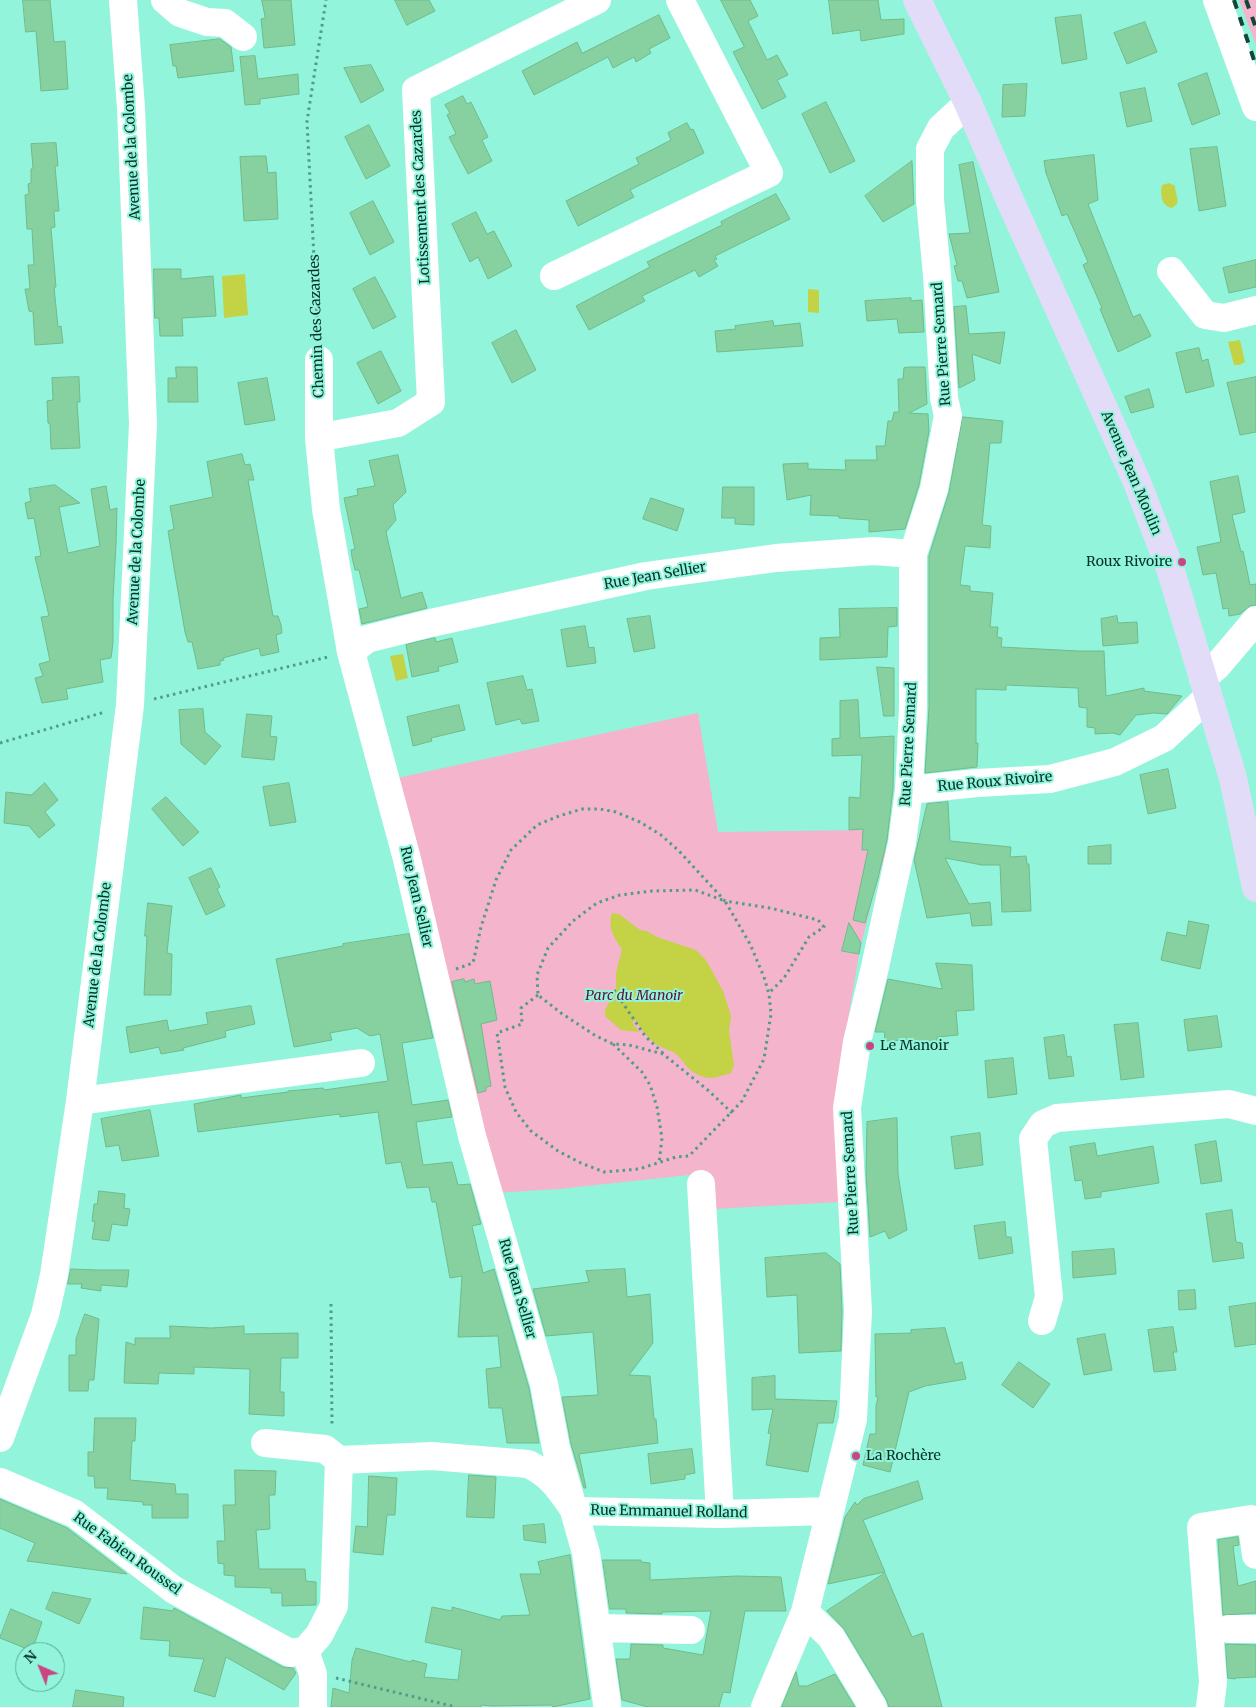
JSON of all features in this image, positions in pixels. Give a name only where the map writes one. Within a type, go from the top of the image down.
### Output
[{"type":"main road","points":[[917,0],[968,103]]},
{"type":"main road","name":"Avenue Jean Moulin","points":[[968,103],[1012,206],[1137,482],[1170,568],[1233,778],[1256,888]]},
{"type":"street","name":"Avenue de la Colombe","points":[[0,1438],[45,1315],[54,1274],[80,1101],[130,705],[143,424],[131,118],[124,0]]},
{"type":"street","points":[[166,0],[180,13],[207,22],[225,23],[243,36]]},
{"type":"street","name":"Lotissement des Cazardes","points":[[333,435],[398,423],[431,402],[416,90],[597,0]]},
{"type":"street","points":[[554,276],[768,172],[680,0]]},
{"type":"street","points":[[1217,0],[1256,107]]},
{"type":"street","name":"Rue Pierre Semard","points":[[765,1707],[806,1612],[853,1419],[858,1311],[847,1108],[856,1042],[902,843],[909,790],[913,708],[913,554],[934,489],[948,416],[944,398],[937,275],[930,200],[930,149],[941,128],[968,103]]},
{"type":"street","points":[[1171,271],[1205,316],[1224,318],[1256,310]]},
{"type":"street","name":"Chemin des Cazardes","points":[[318,360],[319,438],[326,510],[351,652]]},
{"type":"street","name":"Rue Jean Sellier","points":[[608,1704],[586,1553],[556,1448],[544,1384],[472,1136],[407,859],[351,652],[367,638],[646,576],[776,558],[874,551],[913,554]]},
{"type":"street","name":"Rue Roux Rivoire","points":[[909,790],[977,783],[1050,779],[1116,762],[1164,738],[1206,687],[1217,666],[1256,620]]},
{"type":"street","points":[[80,1101],[361,1063]]},
{"type":"street","points":[[1229,1104],[1256,1092]]},
{"type":"street","points":[[1042,1321],[1049,1298],[1033,1139],[1043,1124],[1057,1118],[1229,1104],[1256,1111]]},
{"type":"street","points":[[701,1184],[720,1514]]},
{"type":"street","name":"Rue Emmanuel Rolland","points":[[265,1443],[332,1454],[432,1456],[528,1464],[550,1477],[575,1510],[720,1514],[830,1511]]},
{"type":"street","points":[[314,1707],[309,1663],[319,1634],[334,1606],[332,1454]]},
{"type":"street","name":"Rue Fabien Roussel","points":[[0,1482],[75,1514],[174,1590],[309,1663]]},
{"type":"street","points":[[1210,1707],[1213,1682],[1201,1527],[1251,1519],[1256,1555]]},
{"type":"street","points":[[806,1612],[831,1637],[873,1707]]},
{"type":"street","points":[[597,1628],[691,1630]]},
{"type":"street","points":[[1229,1629],[1256,1629]]},
{"type":"path","name":"Chemin des Cazardes","points":[[318,360],[307,121],[326,0]]},
{"type":"path","points":[[0,743],[130,705],[351,652]]},
{"type":"path","points":[[434,978],[473,962],[481,927],[496,880],[511,850],[537,825],[582,809],[600,809],[616,812],[640,822],[661,835],[685,856],[725,901],[750,944],[769,994],[771,1014],[764,1059],[742,1101],[689,1156],[676,1157],[638,1169],[604,1172],[581,1164],[531,1131],[516,1112],[505,1087],[497,1034],[522,1024],[521,1008],[538,995]]},
{"type":"path","points":[[658,1162],[662,1138],[657,1107],[650,1085],[642,1072],[613,1044],[589,1032],[538,995],[537,975],[548,948],[573,921],[597,903],[620,895],[652,891],[695,890],[725,901],[770,908],[818,920],[824,927],[809,937],[784,978],[769,994]]},
{"type":"path","points":[[614,990],[644,1036],[662,1051],[667,1058]]},
{"type":"path","points":[[613,1044],[629,1045],[663,1054],[709,1091],[732,1113]]},
{"type":"path","points":[[331,1304],[332,1454]]},
{"type":"path","points":[[309,1663],[456,1707]]},
{"type":"green space","points":[[1239,0],[1256,0],[1256,45]]},
{"type":"green space","name":"Parc du Manoir","points":[[698,713],[718,832],[863,830],[862,850],[886,851],[859,954],[838,1080],[840,1202],[715,1209],[710,1175],[689,1175],[559,1189],[495,1193],[397,778]]},
{"type":"shaded area","points":[[1169,183],[1175,186],[1178,200],[1177,204],[1172,208],[1163,202],[1161,196],[1162,185]]},
{"type":"shaded area","points":[[245,274],[248,315],[224,318],[222,276]]},
{"type":"shaded area","points":[[808,289],[819,290],[819,313],[808,312]]},
{"type":"shaded area","points":[[1240,340],[1245,362],[1240,365],[1234,365],[1228,342]]},
{"type":"shaded area","points":[[403,654],[408,678],[396,681],[390,656]]},
{"type":"shaded area","points":[[612,913],[619,914],[640,930],[696,950],[706,960],[723,991],[731,1016],[729,1031],[734,1065],[731,1073],[710,1078],[695,1074],[678,1055],[653,1042],[635,1020],[632,1022],[639,1032],[621,1030],[605,1016],[605,1010],[616,988],[616,973],[622,949],[614,937],[611,928]]},
{"type":"building","points":[[23,0],[50,0],[54,42],[65,41],[68,89],[41,91],[36,31],[26,32]]},
{"type":"building","points":[[262,0],[291,0],[295,45],[264,48],[261,19],[265,18]]},
{"type":"building","points":[[395,0],[429,0],[435,11],[407,25]]},
{"type":"building","points":[[721,0],[750,0],[758,16],[748,21],[767,60],[777,55],[788,75],[777,80],[786,97],[762,109],[733,52],[744,47]]},
{"type":"building","points":[[829,0],[878,0],[881,20],[904,19],[904,34],[861,41],[860,30],[833,34]]},
{"type":"building","points":[[659,15],[670,38],[649,49],[651,53],[636,62],[634,57],[613,68],[608,57],[534,95],[522,71],[577,42],[582,53]]},
{"type":"building","points":[[1081,15],[1087,59],[1062,64],[1055,18]]},
{"type":"building","points":[[1145,22],[1157,52],[1127,64],[1114,33]]},
{"type":"building","points":[[220,39],[231,47],[234,71],[178,78],[176,66],[173,66],[170,45]]},
{"type":"building","points":[[255,56],[258,79],[298,74],[299,94],[260,99],[260,104],[245,105],[240,57]]},
{"type":"building","points":[[371,65],[384,90],[361,103],[344,68]]},
{"type":"building","points":[[1207,73],[1220,114],[1192,125],[1178,84]]},
{"type":"building","points":[[1027,84],[1025,116],[1002,117],[1003,85]]},
{"type":"building","points":[[1145,88],[1152,121],[1127,127],[1120,93]]},
{"type":"building","points":[[463,96],[467,104],[471,102],[488,137],[482,140],[492,161],[468,174],[449,137],[456,134],[447,115],[450,113],[445,105]]},
{"type":"building","points":[[826,102],[855,161],[830,173],[802,114]]},
{"type":"building","points":[[687,123],[691,130],[693,129],[704,153],[630,190],[634,197],[578,226],[566,201],[639,164],[636,158],[671,140],[668,133]]},
{"type":"building","points":[[369,125],[390,166],[366,179],[345,137]]},
{"type":"building","points":[[56,143],[58,166],[55,166],[59,211],[54,211],[55,227],[51,228],[58,327],[61,326],[63,343],[35,345],[33,312],[29,311],[25,289],[30,289],[28,265],[34,265],[32,229],[27,229],[25,195],[29,194],[28,184],[31,183],[31,169],[33,168],[31,144]]},
{"type":"building","points":[[1217,147],[1226,206],[1199,211],[1190,149]]},
{"type":"building","points":[[1094,155],[1098,200],[1088,204],[1133,317],[1140,314],[1151,336],[1118,352],[1100,309],[1102,308],[1083,265],[1088,262],[1067,214],[1062,216],[1046,173],[1044,161]]},
{"type":"building","points":[[266,156],[268,173],[276,172],[278,219],[244,221],[240,157]]},
{"type":"building","points":[[912,161],[914,204],[883,222],[865,196]]},
{"type":"building","points":[[973,162],[999,292],[967,298],[962,281],[958,281],[954,266],[957,265],[949,234],[970,233],[959,165]]},
{"type":"building","points":[[776,194],[790,219],[715,256],[717,259],[714,260],[718,266],[699,277],[695,270],[642,296],[645,301],[589,330],[576,306],[650,267],[647,262],[722,225],[721,222]]},
{"type":"building","points":[[373,201],[394,242],[370,255],[350,213]]},
{"type":"building","points":[[476,212],[487,234],[494,231],[512,266],[488,279],[478,257],[470,262],[452,224]]},
{"type":"building","points":[[1256,260],[1256,287],[1229,293],[1223,268]]},
{"type":"building","points":[[154,269],[181,269],[181,279],[213,276],[216,316],[182,318],[183,336],[160,336],[159,318],[155,318]]},
{"type":"building","points":[[375,277],[396,317],[373,329],[353,289]]},
{"type":"building","points":[[911,298],[911,301],[922,300],[924,332],[899,333],[897,319],[867,321],[865,301]]},
{"type":"building","points":[[966,306],[969,334],[1005,332],[1000,364],[972,354],[975,380],[959,388],[954,307]]},
{"type":"building","points":[[773,321],[774,326],[800,323],[803,346],[717,352],[715,331],[736,329],[735,326]]},
{"type":"building","points":[[516,330],[536,370],[512,383],[492,343]]},
{"type":"building","points":[[1199,348],[1202,361],[1208,359],[1214,386],[1186,393],[1176,353]]},
{"type":"building","points":[[381,351],[401,391],[378,404],[357,363]]},
{"type":"building","points":[[176,367],[197,367],[198,402],[168,402],[168,378],[176,378]]},
{"type":"building","points":[[925,367],[927,404],[909,413],[928,414],[929,431],[919,485],[905,529],[869,532],[869,520],[810,515],[811,495],[787,500],[783,464],[808,463],[808,469],[846,470],[845,460],[877,460],[876,446],[885,446],[888,421],[892,421],[894,412],[899,412],[898,379],[903,379],[904,368]]},
{"type":"building","points":[[79,377],[80,402],[77,402],[80,448],[51,449],[47,401],[53,400],[52,378]]},
{"type":"building","points":[[1256,377],[1256,432],[1240,435],[1227,383]]},
{"type":"building","points":[[267,378],[275,420],[245,425],[238,383]]},
{"type":"building","points":[[1149,389],[1154,407],[1131,413],[1125,397]]},
{"type":"building","points":[[963,417],[1003,421],[1001,443],[990,443],[982,525],[991,526],[990,548],[965,546],[960,585],[970,586],[970,591],[993,593],[990,627],[998,627],[997,637],[1002,638],[1001,647],[1104,651],[1106,696],[1144,688],[1144,691],[1182,696],[1167,714],[1136,715],[1120,735],[1113,733],[1095,734],[1095,728],[1087,727],[1087,708],[1079,707],[1078,688],[1006,685],[1006,690],[976,689],[977,767],[925,773],[929,708],[929,556],[949,492]]},
{"type":"building","points":[[242,454],[245,465],[250,464],[254,480],[248,480],[273,616],[278,616],[281,625],[282,633],[276,635],[279,652],[261,656],[259,648],[223,658],[224,660],[220,661],[220,665],[198,669],[192,642],[188,642],[185,632],[175,574],[168,531],[174,529],[170,506],[213,497],[207,462]]},
{"type":"building","points":[[398,455],[406,492],[393,505],[396,520],[386,532],[401,598],[422,592],[427,608],[362,624],[359,609],[368,607],[359,570],[355,570],[352,557],[351,550],[355,549],[344,498],[358,495],[357,489],[375,486],[369,461]]},
{"type":"building","points":[[1238,476],[1245,512],[1232,515],[1241,552],[1243,551],[1250,585],[1256,584],[1256,605],[1250,606],[1240,614],[1229,616],[1228,608],[1223,609],[1216,573],[1203,575],[1197,547],[1221,542],[1210,482]]},
{"type":"building","points":[[55,485],[80,503],[59,507],[68,553],[100,546],[91,489],[106,486],[110,510],[117,508],[113,643],[111,658],[100,660],[103,682],[66,689],[68,699],[42,703],[35,678],[43,676],[39,664],[50,661],[41,617],[49,616],[35,557],[41,556],[34,518],[28,519],[25,503],[31,501],[29,489]]},
{"type":"building","points":[[723,487],[754,487],[754,525],[735,524],[735,518],[722,518]]},
{"type":"building","points":[[651,498],[684,509],[677,531],[643,519]]},
{"type":"building","points":[[897,608],[897,626],[888,627],[887,657],[820,660],[820,638],[840,637],[839,609]]},
{"type":"building","points":[[650,616],[655,648],[634,652],[627,619]]},
{"type":"building","points":[[1117,616],[1118,623],[1137,622],[1138,643],[1103,646],[1101,619]]},
{"type":"building","points":[[585,626],[589,648],[594,647],[596,663],[567,667],[561,630]]},
{"type":"building","points":[[435,638],[436,642],[452,638],[458,662],[438,667],[439,671],[412,677],[406,645]]},
{"type":"building","points":[[877,667],[894,668],[894,716],[884,716]]},
{"type":"building","points":[[523,676],[527,690],[532,689],[539,721],[522,724],[520,719],[496,725],[487,683]]},
{"type":"building","points":[[858,700],[860,738],[894,736],[893,789],[887,840],[865,923],[853,920],[868,850],[862,850],[863,829],[849,830],[849,797],[860,798],[862,755],[832,756],[832,739],[840,738],[840,701]]},
{"type":"building","points":[[459,705],[465,730],[431,738],[432,741],[413,746],[407,717]]},
{"type":"building","points":[[203,709],[205,732],[221,746],[205,765],[181,744],[179,710]]},
{"type":"building","points":[[247,714],[272,716],[270,736],[277,737],[274,760],[242,757]]},
{"type":"building","points":[[1168,769],[1176,808],[1148,814],[1140,775]]},
{"type":"building","points":[[45,783],[58,800],[45,812],[55,825],[39,838],[29,826],[4,823],[6,792],[31,795]]},
{"type":"building","points":[[289,783],[296,822],[270,826],[263,787]]},
{"type":"building","points":[[166,797],[199,832],[183,846],[152,809]]},
{"type":"building","points":[[948,802],[950,841],[1011,847],[1010,857],[1026,856],[1027,864],[1029,864],[1031,911],[1002,912],[1000,865],[982,865],[945,858],[969,904],[990,902],[992,925],[972,926],[970,913],[927,918],[914,860],[927,804]]},
{"type":"building","points":[[1111,845],[1111,864],[1088,864],[1088,847]]},
{"type":"building","points":[[211,868],[220,887],[217,889],[225,906],[206,915],[189,878]]},
{"type":"building","points":[[148,903],[172,906],[167,953],[172,954],[171,995],[144,995],[147,936],[145,936]]},
{"type":"building","points":[[1189,921],[1209,925],[1200,969],[1161,960],[1167,932],[1186,936]]},
{"type":"building","points":[[849,923],[861,943],[859,954],[842,951]]},
{"type":"building","points":[[409,934],[433,1038],[402,1043],[412,1105],[448,1100],[452,1117],[416,1122],[423,1165],[452,1162],[458,1185],[470,1184],[481,1224],[472,1226],[483,1273],[494,1269],[529,1388],[539,1443],[507,1443],[502,1408],[489,1408],[486,1369],[501,1367],[498,1336],[458,1337],[462,1276],[450,1278],[436,1202],[432,1202],[429,1187],[407,1188],[401,1162],[386,1164],[378,1112],[340,1117],[340,1114],[198,1132],[194,1104],[241,1095],[241,1098],[288,1091],[323,1088],[324,1090],[388,1081],[380,1034],[370,1036],[357,1028],[330,1033],[332,1040],[294,1047],[276,959],[343,946],[343,944]]},
{"type":"building","points":[[936,963],[972,965],[974,1010],[956,1011],[958,1035],[937,1037],[937,1042],[908,1044],[907,1040],[884,1041],[885,1032],[875,1032],[888,979],[942,989]]},
{"type":"building","points":[[464,979],[465,982],[474,979],[475,984],[490,981],[497,1020],[481,1024],[491,1086],[486,1087],[486,1091],[478,1093],[452,982]]},
{"type":"building","points":[[251,1006],[255,1024],[225,1031],[226,1037],[183,1048],[184,1050],[161,1054],[159,1047],[130,1053],[126,1027],[167,1020],[169,1031],[208,1024],[206,1013]]},
{"type":"building","points":[[1217,1016],[1222,1047],[1188,1051],[1184,1020]]},
{"type":"building","points":[[1138,1023],[1144,1077],[1121,1080],[1114,1025]]},
{"type":"building","points":[[1064,1035],[1067,1057],[1071,1056],[1074,1076],[1049,1079],[1044,1038]]},
{"type":"building","points":[[1013,1058],[1017,1094],[988,1098],[985,1061]]},
{"type":"building","points":[[150,1110],[159,1156],[122,1161],[119,1145],[106,1147],[101,1119]]},
{"type":"building","points":[[897,1118],[898,1174],[907,1230],[889,1239],[885,1231],[870,1237],[866,1174],[867,1122]]},
{"type":"building","points":[[980,1133],[983,1165],[955,1169],[951,1137]]},
{"type":"building","points":[[1216,1141],[1222,1181],[1201,1184],[1195,1145]]},
{"type":"building","points":[[1095,1143],[1097,1156],[1153,1146],[1159,1183],[1101,1192],[1101,1197],[1085,1199],[1082,1180],[1075,1181],[1070,1147]]},
{"type":"building","points":[[99,1191],[125,1194],[124,1208],[130,1209],[127,1226],[112,1224],[109,1241],[92,1239],[95,1222],[92,1221],[94,1204],[97,1204]]},
{"type":"building","points":[[1232,1210],[1236,1242],[1242,1243],[1244,1258],[1213,1262],[1206,1214]]},
{"type":"building","points":[[1005,1222],[1006,1237],[1011,1237],[1013,1253],[979,1259],[974,1226]]},
{"type":"building","points":[[1114,1249],[1116,1274],[1073,1278],[1072,1252]]},
{"type":"building","points":[[826,1253],[840,1264],[841,1351],[799,1353],[797,1295],[767,1297],[765,1258]]},
{"type":"building","points":[[71,1269],[129,1270],[127,1287],[101,1285],[101,1291],[81,1288],[82,1284],[68,1284]]},
{"type":"building","points":[[625,1269],[627,1297],[650,1294],[653,1343],[629,1375],[650,1376],[658,1443],[579,1454],[586,1488],[584,1488],[571,1444],[562,1397],[598,1395],[593,1332],[546,1336],[533,1289],[589,1282],[586,1271]]},
{"type":"building","points":[[1195,1290],[1196,1309],[1179,1310],[1178,1291]]},
{"type":"building","points":[[1256,1303],[1256,1344],[1235,1347],[1229,1307]]},
{"type":"building","points":[[85,1314],[99,1319],[94,1380],[89,1380],[88,1391],[69,1391],[69,1355],[76,1355],[76,1339]]},
{"type":"building","points":[[170,1326],[211,1328],[244,1326],[244,1334],[298,1333],[298,1358],[281,1358],[280,1392],[284,1392],[284,1416],[249,1414],[250,1369],[194,1367],[194,1374],[159,1373],[158,1384],[124,1383],[126,1342],[135,1345],[135,1338],[170,1338]]},
{"type":"building","points":[[1173,1327],[1177,1352],[1173,1352],[1176,1370],[1154,1372],[1148,1330]]},
{"type":"building","points":[[945,1328],[955,1364],[962,1362],[966,1379],[925,1386],[909,1392],[890,1472],[863,1465],[870,1434],[876,1434],[876,1406],[878,1397],[876,1397],[875,1334],[911,1333],[911,1330]]},
{"type":"building","points":[[1105,1334],[1112,1370],[1084,1375],[1077,1339]]},
{"type":"building","points":[[1019,1362],[1050,1384],[1033,1408],[1002,1385]]},
{"type":"building","points":[[775,1376],[775,1399],[837,1401],[833,1423],[818,1423],[808,1472],[766,1465],[771,1434],[768,1433],[773,1409],[752,1410],[752,1378]]},
{"type":"building","points":[[95,1418],[136,1418],[135,1441],[132,1441],[130,1480],[175,1484],[176,1494],[188,1494],[188,1518],[152,1518],[152,1505],[143,1505],[143,1502],[107,1499],[108,1488],[95,1488],[94,1476],[88,1476],[88,1452],[93,1452]]},
{"type":"building","points":[[692,1449],[695,1473],[685,1475],[685,1479],[651,1484],[648,1454]]},
{"type":"building","points":[[235,1470],[276,1471],[275,1495],[269,1495],[270,1529],[256,1530],[259,1569],[305,1569],[306,1581],[316,1582],[316,1605],[282,1606],[282,1593],[271,1593],[271,1588],[235,1587],[235,1576],[224,1575],[224,1564],[218,1563],[217,1541],[225,1541],[223,1505],[235,1505]]},
{"type":"building","points":[[469,1475],[496,1477],[494,1518],[467,1517]]},
{"type":"building","points":[[369,1476],[397,1478],[395,1515],[387,1515],[383,1555],[353,1552],[356,1526],[367,1527]]},
{"type":"building","points":[[918,1481],[923,1499],[863,1520],[885,1572],[828,1584],[845,1517],[855,1502],[857,1505],[863,1499]]},
{"type":"building","points":[[0,1499],[67,1528],[127,1574],[27,1561],[35,1543],[0,1528]]},
{"type":"building","points":[[544,1524],[546,1543],[524,1540],[523,1526]]},
{"type":"building","points":[[1238,1537],[1239,1545],[1233,1546],[1238,1586],[1256,1581],[1256,1613],[1223,1615],[1218,1540]]},
{"type":"building","points":[[570,1555],[590,1699],[553,1707],[551,1705],[481,1705],[481,1707],[331,1707],[333,1688],[349,1693],[352,1660],[356,1648],[411,1662],[412,1660],[427,1664],[424,1677],[458,1680],[462,1650],[425,1642],[432,1607],[452,1611],[452,1607],[500,1620],[502,1616],[530,1615],[520,1574],[541,1574],[538,1562]]},
{"type":"building","points":[[603,1560],[641,1560],[641,1562],[650,1563],[650,1580],[737,1576],[781,1577],[786,1611],[745,1611],[730,1693],[723,1692],[719,1707],[648,1707],[622,1700],[616,1659],[630,1659],[631,1644],[663,1645],[663,1648],[703,1655],[711,1611],[662,1612],[662,1614],[626,1613],[626,1609],[610,1609]]},
{"type":"building","points":[[885,1573],[912,1637],[923,1633],[942,1707],[889,1707],[844,1629],[827,1611]]},
{"type":"building","points":[[53,1592],[91,1599],[79,1624],[46,1609]]},
{"type":"building","points":[[144,1607],[173,1611],[174,1608],[283,1667],[293,1668],[296,1673],[284,1690],[226,1657],[215,1697],[194,1691],[204,1659],[169,1656],[170,1641],[141,1639]]},
{"type":"building","points":[[11,1609],[42,1622],[35,1642],[15,1642],[15,1644],[0,1638]]},
{"type":"building","points":[[1226,1644],[1256,1645],[1256,1677],[1228,1678]]},
{"type":"building","points":[[796,1672],[799,1686],[807,1686],[835,1674],[855,1707],[782,1707]]},
{"type":"building","points":[[76,1690],[124,1697],[123,1707],[73,1707]]},
{"type":"railway","points":[[1234,0],[1256,66]]},
{"type":"railway","points":[[1246,0],[1256,28]]},
{"type":"place","name":"Roux Rivoire","points":[[1182,562]]},
{"type":"place","name":"Le Manoir","points":[[870,1046]]},
{"type":"place","name":"La Rochère","points":[[856,1456]]}]
